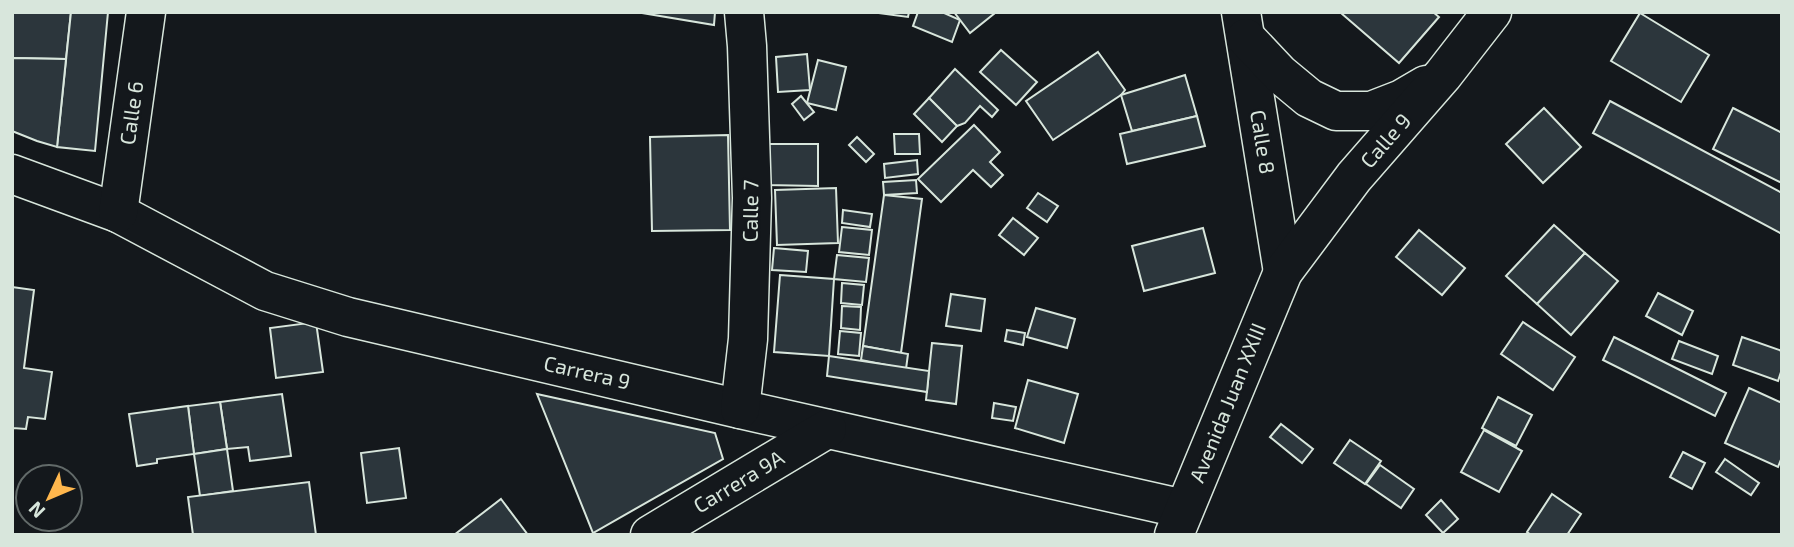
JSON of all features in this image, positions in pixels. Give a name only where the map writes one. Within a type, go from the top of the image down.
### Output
[{"type":"street","name":"Calle 6","points":[[118,213],[146,12]]},
{"type":"street","name":"Calle 7","points":[[740,409],[748,339],[752,198],[744,12]]},
{"type":"street","name":"Calle 9","points":[[1283,272],[1354,177],[1443,75],[1492,12]]},
{"type":"street","points":[[1244,25],[1280,75],[1309,98],[1336,111],[1371,111],[1402,99],[1443,75]]},
{"type":"street","name":"Calle 8","points":[[1244,25],[1283,272]]},
{"type":"street","name":"Carrera 9","points":[[12,174],[118,213],[265,291],[348,317],[827,429],[1179,522]]},
{"type":"street","name":"Avenida Juan XXIII","points":[[1179,522],[1283,272]]},
{"type":"street","name":"Carrera 9A","points":[[650,535],[827,429]]},
{"type":"building","points":[[12,12],[71,12],[66,59],[12,58]]},
{"type":"building","points":[[71,12],[108,12],[95,151],[57,147]]},
{"type":"building","points":[[636,12],[715,12],[714,25]]},
{"type":"building","points":[[871,12],[909,12],[908,17]]},
{"type":"building","points":[[918,12],[942,12],[960,20],[952,42],[913,26]]},
{"type":"building","points":[[954,12],[995,12],[995,13],[970,33]]},
{"type":"building","points":[[1433,12],[1439,17],[1399,63],[1341,13]]},
{"type":"building","points":[[1640,13],[1709,55],[1681,102],[1611,61]]},
{"type":"building","points":[[1001,50],[1037,82],[1016,105],[980,72]]},
{"type":"building","points":[[1098,52],[1125,90],[1053,140],[1026,101]]},
{"type":"building","points":[[807,54],[810,90],[778,92],[776,57]]},
{"type":"building","points":[[12,58],[66,59],[57,147],[12,131]]},
{"type":"building","points":[[818,60],[846,67],[836,110],[807,103]]},
{"type":"building","points":[[955,69],[998,110],[992,117],[980,106],[965,123],[957,126],[929,98]]},
{"type":"building","points":[[1185,75],[1197,116],[1132,131],[1121,95]]},
{"type":"building","points":[[801,96],[814,112],[804,120],[792,104]]},
{"type":"building","points":[[929,98],[957,126],[942,142],[914,114]]},
{"type":"building","points":[[1610,101],[1782,193],[1782,234],[1593,133]]},
{"type":"building","points":[[1544,108],[1581,147],[1543,183],[1506,144]]},
{"type":"building","points":[[1733,108],[1782,133],[1782,183],[1713,149]]},
{"type":"building","points":[[1197,116],[1205,146],[1127,164],[1120,134]]},
{"type":"building","points":[[974,125],[1000,152],[990,162],[1003,175],[991,187],[973,170],[941,202],[918,179]]},
{"type":"building","points":[[894,134],[919,134],[920,154],[895,154]]},
{"type":"building","points":[[728,135],[730,230],[652,231],[650,137]]},
{"type":"building","points":[[857,137],[874,154],[866,162],[849,145]]},
{"type":"building","points":[[766,144],[818,144],[818,186],[766,185]]},
{"type":"building","points":[[917,160],[918,174],[885,178],[884,164]]},
{"type":"building","points":[[916,180],[917,193],[884,195],[883,182]]},
{"type":"building","points":[[836,188],[838,243],[777,245],[775,190]]},
{"type":"building","points":[[1038,193],[1058,206],[1047,222],[1027,208]]},
{"type":"building","points":[[884,195],[922,199],[901,353],[863,346]]},
{"type":"building","points":[[843,210],[872,214],[870,227],[842,223]]},
{"type":"building","points":[[1013,218],[1038,238],[1024,255],[999,235]]},
{"type":"building","points":[[1554,225],[1585,253],[1537,304],[1506,276]]},
{"type":"building","points":[[842,227],[872,230],[869,255],[839,252]]},
{"type":"building","points":[[1203,228],[1215,273],[1144,291],[1132,246]]},
{"type":"building","points":[[1419,230],[1465,268],[1442,295],[1396,257]]},
{"type":"building","points":[[774,248],[808,251],[806,272],[772,270]]},
{"type":"building","points":[[1585,253],[1618,281],[1571,335],[1537,304]]},
{"type":"building","points":[[837,255],[869,258],[866,282],[834,279]]},
{"type":"building","points":[[780,275],[834,279],[829,356],[774,352]]},
{"type":"building","points":[[842,283],[864,285],[862,305],[841,303]]},
{"type":"building","points":[[12,287],[34,290],[24,368],[52,372],[45,419],[28,417],[26,429],[12,430]]},
{"type":"building","points":[[1658,293],[1693,311],[1682,335],[1646,316]]},
{"type":"building","points":[[951,294],[985,299],[981,331],[946,326]]},
{"type":"building","points":[[842,306],[861,307],[860,330],[841,328]]},
{"type":"building","points":[[1036,308],[1075,319],[1067,348],[1027,337]]},
{"type":"building","points":[[316,322],[323,372],[276,378],[270,328]]},
{"type":"building","points":[[1523,322],[1575,357],[1553,390],[1501,354]]},
{"type":"building","points":[[1007,330],[1025,333],[1023,345],[1005,341]]},
{"type":"building","points":[[840,331],[861,333],[859,356],[838,354]]},
{"type":"building","points":[[1614,337],[1726,393],[1715,416],[1603,360]]},
{"type":"building","points":[[1742,337],[1782,351],[1782,369],[1778,381],[1733,365]]},
{"type":"building","points":[[1679,341],[1718,356],[1712,374],[1672,359]]},
{"type":"building","points":[[932,343],[962,346],[956,404],[926,400]]},
{"type":"building","points":[[863,346],[908,354],[906,369],[861,360]]},
{"type":"building","points":[[829,356],[929,371],[927,392],[827,376]]},
{"type":"building","points":[[1028,380],[1078,394],[1064,443],[1015,428]]},
{"type":"building","points":[[1749,388],[1782,403],[1782,457],[1778,467],[1725,443]]},
{"type":"building","points":[[282,394],[291,456],[250,461],[248,447],[227,449],[220,402]]},
{"type":"building","points":[[537,394],[715,433],[723,459],[593,533]]},
{"type":"building","points":[[1498,397],[1532,415],[1516,446],[1482,428]]},
{"type":"building","points":[[220,402],[227,449],[194,454],[188,406]]},
{"type":"building","points":[[994,403],[1016,407],[1013,421],[992,418]]},
{"type":"building","points":[[188,406],[194,454],[157,459],[157,463],[137,466],[129,414]]},
{"type":"building","points":[[1281,424],[1313,449],[1302,463],[1270,437]]},
{"type":"building","points":[[1484,430],[1522,451],[1499,492],[1461,472]]},
{"type":"building","points":[[1350,440],[1381,461],[1365,484],[1334,463]]},
{"type":"building","points":[[399,448],[406,498],[367,503],[361,453]]},
{"type":"building","points":[[227,449],[233,491],[200,496],[194,454]]},
{"type":"building","points":[[1683,452],[1705,463],[1692,489],[1670,477]]},
{"type":"building","points":[[1725,459],[1759,483],[1751,495],[1716,472]]},
{"type":"building","points":[[1380,465],[1414,489],[1401,508],[1366,484]]},
{"type":"building","points":[[309,482],[316,535],[193,535],[188,497]]},
{"type":"building","points":[[1552,494],[1581,514],[1567,535],[1531,535],[1527,532]]},
{"type":"building","points":[[501,499],[528,535],[454,535]]},
{"type":"building","points":[[1441,500],[1458,519],[1443,533],[1426,515]]}]
